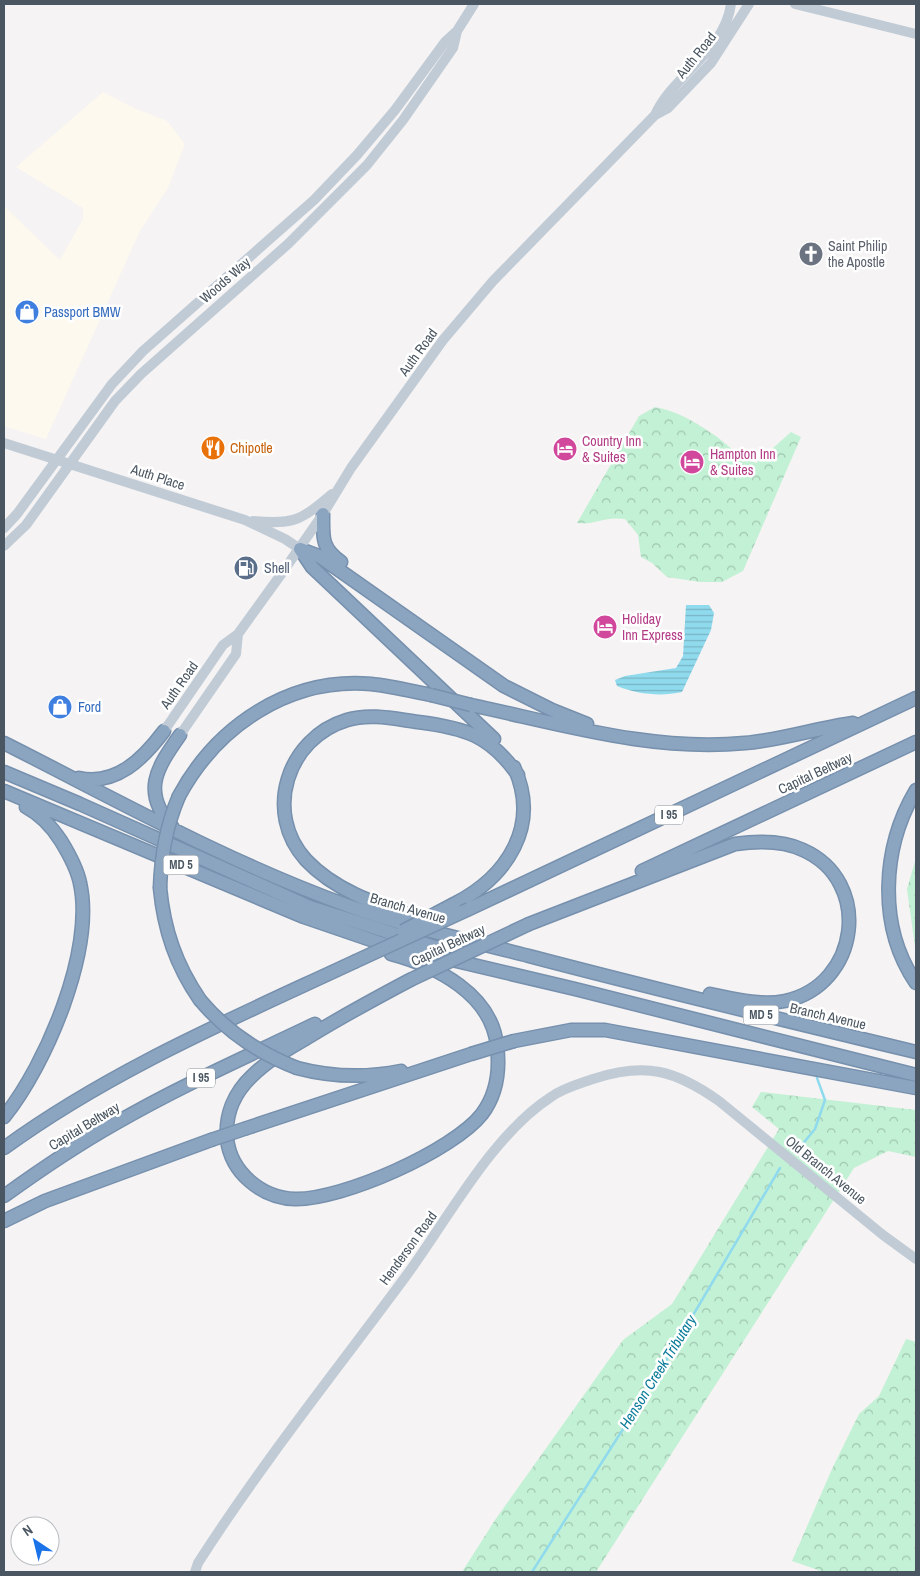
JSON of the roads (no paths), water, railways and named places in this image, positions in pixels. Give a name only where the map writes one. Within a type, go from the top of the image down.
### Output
[{"type":"highway","points":[[323,514],[324,543],[330,554],[381,592],[393,608]]},
{"type":"highway","points":[[300,549],[319,556],[504,686],[552,710],[612,736]]},
{"type":"highway","points":[[300,549],[312,567],[503,748],[518,775],[525,807],[515,847],[494,876],[483,886],[350,961]]},
{"type":"highway","points":[[471,1054],[397,1072],[368,1075],[328,1074],[297,1068],[278,1061],[244,1042],[213,1015],[200,1000],[177,961],[168,936],[160,888],[164,840],[170,816],[179,796],[201,761],[226,735],[270,704],[291,695],[317,687],[371,684],[431,695],[612,736],[693,745],[745,743],[868,721]]},
{"type":"highway","name":"Capital Beltway","points":[[4,1148],[116,1078],[208,1030],[350,961],[469,909],[916,698]]},
{"type":"highway","points":[[518,775],[508,761],[491,744],[481,737],[464,730],[446,725],[361,717],[335,724],[322,731],[303,748],[289,773],[284,804],[285,820],[296,845],[315,868],[337,884],[366,900],[518,953]]},
{"type":"highway","points":[[69,776],[100,780],[114,776],[132,765],[164,731]]},
{"type":"highway","points":[[178,834],[165,819],[154,792],[156,777],[162,761],[180,735]]},
{"type":"highway","name":"Capital Beltway","points":[[4,1196],[69,1151],[157,1100],[916,742]]},
{"type":"highway","name":"Branch Avenue","points":[[4,743],[178,834],[267,875],[347,906],[390,920],[606,976],[916,1052]]},
{"type":"highway","points":[[4,772],[310,907],[365,927],[575,989]]},
{"type":"highway","points":[[916,790],[907,805],[895,838],[890,859],[888,890],[895,937],[902,956],[916,983]]},
{"type":"highway","name":"MD 5","points":[[4,791],[304,917],[380,943],[575,989],[916,1075]]},
{"type":"highway","points":[[4,796],[37,813],[55,832],[74,866],[80,883],[82,908],[75,966],[54,1030],[41,1060],[4,1117]]},
{"type":"highway","points":[[529,924],[721,848],[750,842],[788,845],[802,849],[826,865],[842,888],[848,910],[849,932],[841,960],[825,980],[799,997],[761,1003],[606,976]]},
{"type":"highway","points":[[257,897],[329,931],[425,965],[450,978],[475,1000],[491,1024],[496,1039],[499,1070],[490,1099],[473,1124],[443,1146],[416,1160],[359,1185],[306,1199],[284,1198],[261,1190],[243,1175],[236,1166],[228,1144],[226,1128],[228,1114],[241,1088],[260,1068],[284,1051],[410,980]]},
{"type":"highway","points":[[4,1221],[45,1201],[211,1140],[514,1040],[571,1030],[605,1030],[916,1088]]},
{"type":"street","name":"Woods Way","points":[[4,528],[17,514],[112,384],[143,351],[281,232],[351,161],[395,110],[445,42],[457,31],[474,4]]},
{"type":"street","name":"Auth Road","points":[[655,115],[662,100],[713,43],[727,18],[731,4]]},
{"type":"street","name":"Auth Road","points":[[164,731],[223,645],[238,634],[300,549],[336,490],[441,342],[473,304],[655,115],[668,108],[711,63],[749,4]]},
{"type":"street","points":[[795,4],[916,34]]},
{"type":"street","points":[[804,4],[814,9]]},
{"type":"street","name":"Woods Way","points":[[4,546],[26,525],[115,401],[141,374],[288,244],[366,165],[403,120],[453,48],[457,31]]},
{"type":"street","name":"Auth Place","points":[[4,443],[245,520],[285,539],[300,549]]},
{"type":"street","points":[[245,520],[289,522],[304,517],[336,490]]},
{"type":"street","name":"Auth Road","points":[[180,735],[236,654],[238,634]]},
{"type":"street","name":"Henderson Road","points":[[195,1572],[198,1563],[221,1528],[298,1420],[407,1275],[484,1165],[534,1109],[552,1095],[579,1084],[635,1069],[659,1070],[678,1076],[695,1084],[719,1101]]},
{"type":"street","name":"Old Branch Avenue","points":[[719,1101],[883,1235],[916,1259]]},
{"type":"water","points":[[686,605],[709,605],[714,613],[711,630],[682,692],[649,694],[617,686],[615,680],[625,676],[676,668],[683,656]]},
{"type":"waterway","name":"Henson Creek Tributary","points":[[801,1146],[815,1129],[825,1100],[817,1078]]},
{"type":"waterway","name":"Henson Creek Tributary","points":[[532,1572],[660,1371],[780,1168]]},
{"type":"place","name":"Saint Philip the Apostle","points":[[811,254]]},
{"type":"place","name":"Passport BMW","points":[[27,312]]},
{"type":"place","name":"Chipotle","points":[[213,448]]},
{"type":"place","name":"Country Inn & Suites","points":[[565,449]]},
{"type":"place","name":"Hampton Inn & Suites","points":[[692,462]]},
{"type":"place","name":"Shell","points":[[246,568]]},
{"type":"place","name":"Holiday Inn Express","points":[[605,627]]},
{"type":"place","name":"Ford","points":[[60,707]]}]
